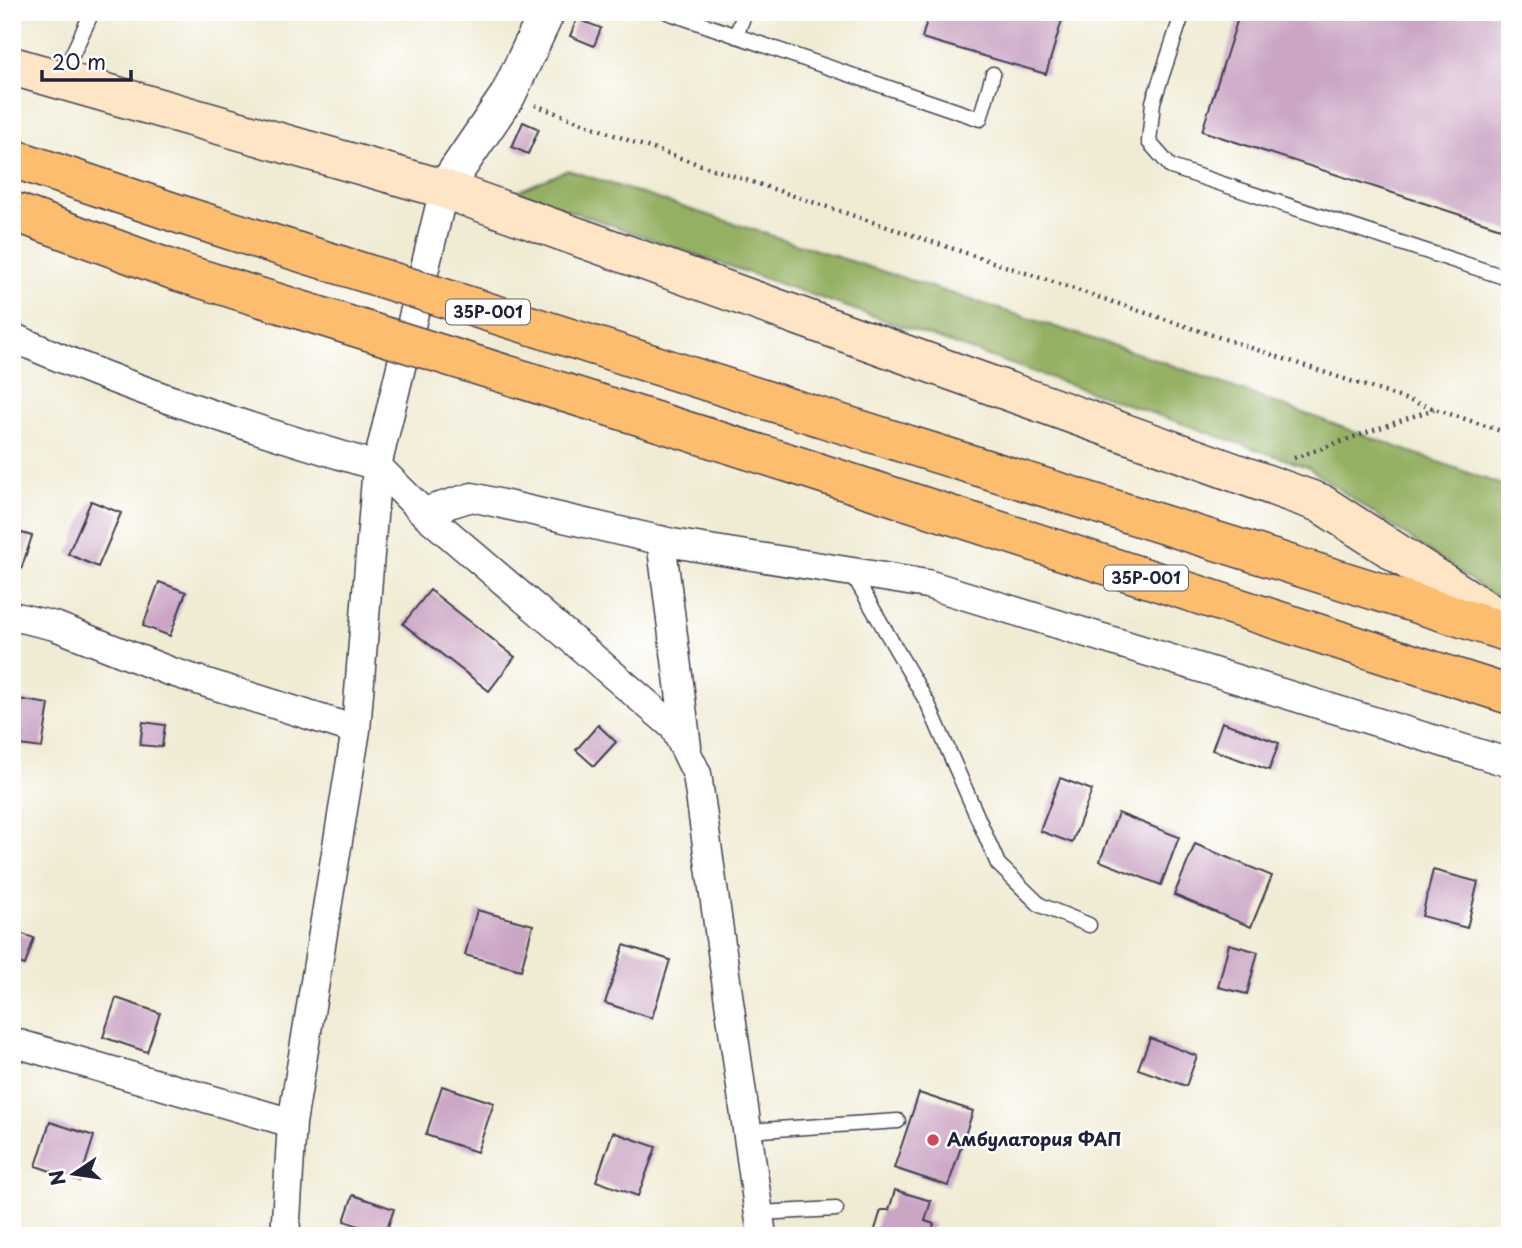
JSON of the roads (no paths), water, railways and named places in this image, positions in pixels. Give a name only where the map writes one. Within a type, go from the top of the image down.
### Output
[{"type":"main road","points":[[12,66],[444,189],[1320,503],[1510,626]]},
{"type":"main road","name":"35Р-001","points":[[12,158],[185,216],[1510,633]]},
{"type":"main road","name":"35Р-001","points":[[12,211],[176,271],[783,461],[1510,695]]},
{"type":"street","points":[[285,1236],[292,1123],[356,730],[377,466],[444,189],[508,95],[547,12]]},
{"type":"street","points":[[12,337],[95,374],[258,430],[377,466],[423,512],[674,727],[697,774],[761,1224]]},
{"type":"street","points":[[423,512],[472,497],[661,540],[927,584],[1510,763]]},
{"type":"street","points":[[661,540],[687,749]]},
{"type":"street","points":[[12,616],[55,626],[169,671],[356,730]]},
{"type":"street","points":[[13,1047],[292,1123]]},
{"type":"lane","points":[[61,80],[92,12]]},
{"type":"lane","points":[[667,12],[980,119],[993,74]]},
{"type":"lane","points":[[736,36],[746,12]]},
{"type":"lane","points":[[1183,12],[1153,103],[1149,142],[1171,167],[1510,279]]},
{"type":"lane","points":[[851,572],[928,704],[998,864],[1040,905],[1089,925]]},
{"type":"lane","points":[[748,1131],[898,1121]]},
{"type":"lane","points":[[761,1224],[836,1209]]},
{"type":"place","name":"Амбулатория ФАП","points":[[933,1140]]}]
